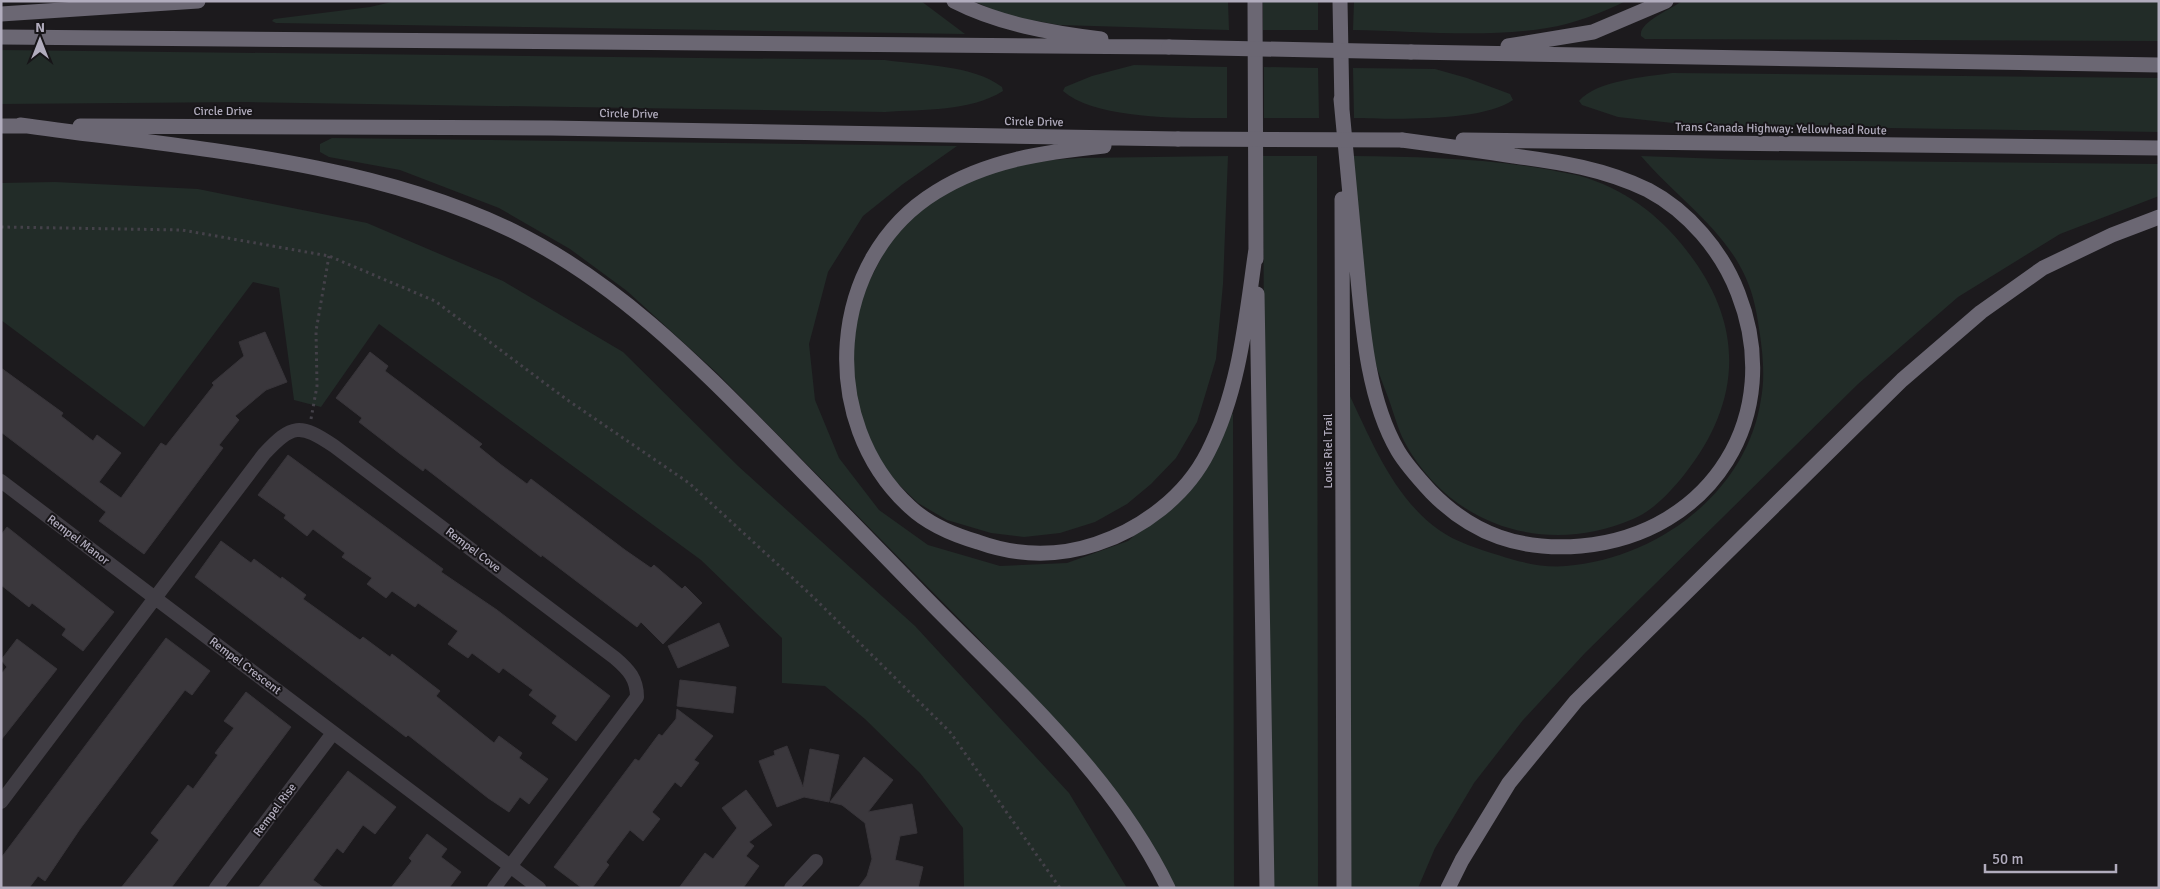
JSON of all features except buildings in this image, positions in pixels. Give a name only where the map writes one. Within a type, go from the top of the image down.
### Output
[{"type":"highway","points":[[1,14],[198,1]]},
{"type":"highway","points":[[954,1],[986,15],[1022,26],[1092,38],[1170,47]]},
{"type":"highway","points":[[1254,1],[1266,888]]},
{"type":"highway","points":[[1411,52],[1510,46],[1592,32],[1666,1]]},
{"type":"highway","name":"Louis Riel Trail","points":[[1341,6],[1344,888]]},
{"type":"highway","points":[[1,37],[1170,47],[2159,65]]},
{"type":"highway","points":[[1342,99],[1368,365],[1386,426],[1398,451],[1418,478],[1466,522],[1497,537],[1526,545],[1561,548],[1623,539],[1652,528],[1677,514],[1697,498],[1718,476],[1742,430],[1751,400],[1754,371],[1745,312],[1720,257],[1703,234],[1678,211],[1650,191],[1619,178],[1582,166],[1402,140]]},
{"type":"highway","name":"Circle Drive","points":[[1,126],[551,128],[1178,139],[1402,140]]},
{"type":"highway","points":[[20,126],[249,157],[365,178],[461,209],[515,232],[598,282],[691,358],[1085,762],[1142,842],[1168,888]]},
{"type":"highway","points":[[1178,139],[1045,152],[987,168],[934,192],[891,231],[874,256],[861,284],[851,311],[846,341],[846,375],[850,406],[861,436],[875,464],[911,508],[938,526],[991,547],[1020,553],[1051,553],[1081,549],[1115,538],[1145,521],[1168,502],[1190,479],[1211,444],[1231,389],[1241,352],[1256,249]]},
{"type":"highway","name":"Trans Canada Highway: Yellowhead Route","points":[[1402,140],[2159,148]]},
{"type":"highway","points":[[1448,888],[1462,860],[1509,783],[1576,701],[1902,380],[1981,312],[2043,268],[2112,234],[2159,217]]},
{"type":"street","name":"Rempel Cove","points":[[155,598],[264,454],[282,434],[300,429],[320,436],[334,446],[628,669],[637,683],[637,698],[494,888]]},
{"type":"street","name":"Rempel Manor","points":[[1,481],[155,598]]},
{"type":"street","name":"Rempel Crescent","points":[[155,598],[539,888]]},
{"type":"street","points":[[1,802],[155,598]]},
{"type":"street","name":"Rempel Rise","points":[[216,888],[333,733]]},
{"type":"street","points":[[791,888],[816,861]]},
{"type":"path","points":[[1,227],[182,230],[329,256],[435,301],[566,399],[688,483],[810,594],[950,732],[1060,888]]},
{"type":"path","points":[[314,406],[317,386],[316,331],[329,256]]},
{"type":"shaded area","points":[[396,1],[921,1],[965,34],[276,23],[272,21],[274,19],[370,7]]},
{"type":"shaded area","points":[[974,1],[1228,1],[1229,30],[1059,25],[1004,15]]},
{"type":"shaded area","points":[[1263,1],[1318,1],[1318,30],[1263,30]]},
{"type":"shaded area","points":[[1354,1],[1626,1],[1587,18],[1557,26],[1500,33],[1451,33],[1353,30]]},
{"type":"shaded area","points":[[1682,1],[2159,1],[2159,41],[1645,39],[1641,36],[1641,31],[1650,21]]},
{"type":"shaded area","points":[[1,50],[885,60],[962,70],[990,80],[1002,87],[1003,91],[976,103],[961,106],[931,110],[885,112],[245,102],[1,104]]},
{"type":"shaded area","points":[[1134,65],[1227,67],[1227,118],[1165,117],[1118,112],[1096,107],[1078,100],[1063,91],[1065,87],[1092,76]]},
{"type":"shaded area","points":[[1264,67],[1318,68],[1319,118],[1264,118]]},
{"type":"shaded area","points":[[1353,68],[1435,69],[1467,78],[1510,94],[1513,100],[1499,107],[1460,116],[1413,119],[1354,118]]},
{"type":"shaded area","points":[[1672,73],[2159,78],[2159,132],[1691,125],[1618,117],[1582,105],[1579,101],[1597,88],[1609,84]]},
{"type":"shaded area","points":[[332,138],[957,146],[903,184],[863,216],[828,272],[809,344],[815,400],[839,458],[879,510],[928,545],[1000,566],[1067,563],[1128,541],[1187,491],[1233,413],[1234,888],[1171,888],[1094,765],[978,638],[717,373],[627,291],[570,249],[499,208],[400,170],[329,157],[320,152],[320,144]]},
{"type":"shaded area","points":[[1228,156],[1223,284],[1216,359],[1197,422],[1176,458],[1151,484],[1127,504],[1095,522],[1060,533],[1024,537],[991,533],[947,520],[918,503],[892,478],[872,450],[852,404],[855,309],[893,235],[933,198],[1012,163],[1079,158]]},
{"type":"shaded area","points":[[1263,156],[1317,156],[1318,888],[1267,888]]},
{"type":"shaded area","points":[[1353,156],[1502,163],[1578,175],[1603,184],[1633,200],[1647,210],[1683,245],[1710,286],[1722,314],[1728,341],[1729,368],[1725,396],[1716,422],[1702,449],[1684,475],[1661,500],[1648,511],[1633,519],[1600,530],[1567,535],[1534,533],[1503,526],[1473,513],[1447,494],[1423,470],[1404,441],[1367,335]]},
{"type":"shaded area","points":[[1641,156],[1750,160],[2159,164],[2159,196],[2060,234],[1958,297],[1858,384],[1585,653],[1523,720],[1474,783],[1435,848],[1418,888],[1350,888],[1349,394],[1386,468],[1409,502],[1423,517],[1439,530],[1467,545],[1514,560],[1549,566],[1566,566],[1600,561],[1632,550],[1664,535],[1692,515],[1717,491],[1737,464],[1752,433],[1761,399],[1763,367],[1758,320],[1748,283],[1736,259],[1711,227]]},
{"type":"shaded area","points":[[55,182],[198,189],[367,223],[503,281],[623,352],[738,466],[915,626],[1069,793],[1127,888],[964,887],[963,828],[920,773],[865,719],[825,686],[782,683],[782,638],[701,560],[379,324],[321,407],[294,400],[279,288],[253,282],[144,427],[1,320],[1,183]]}]
